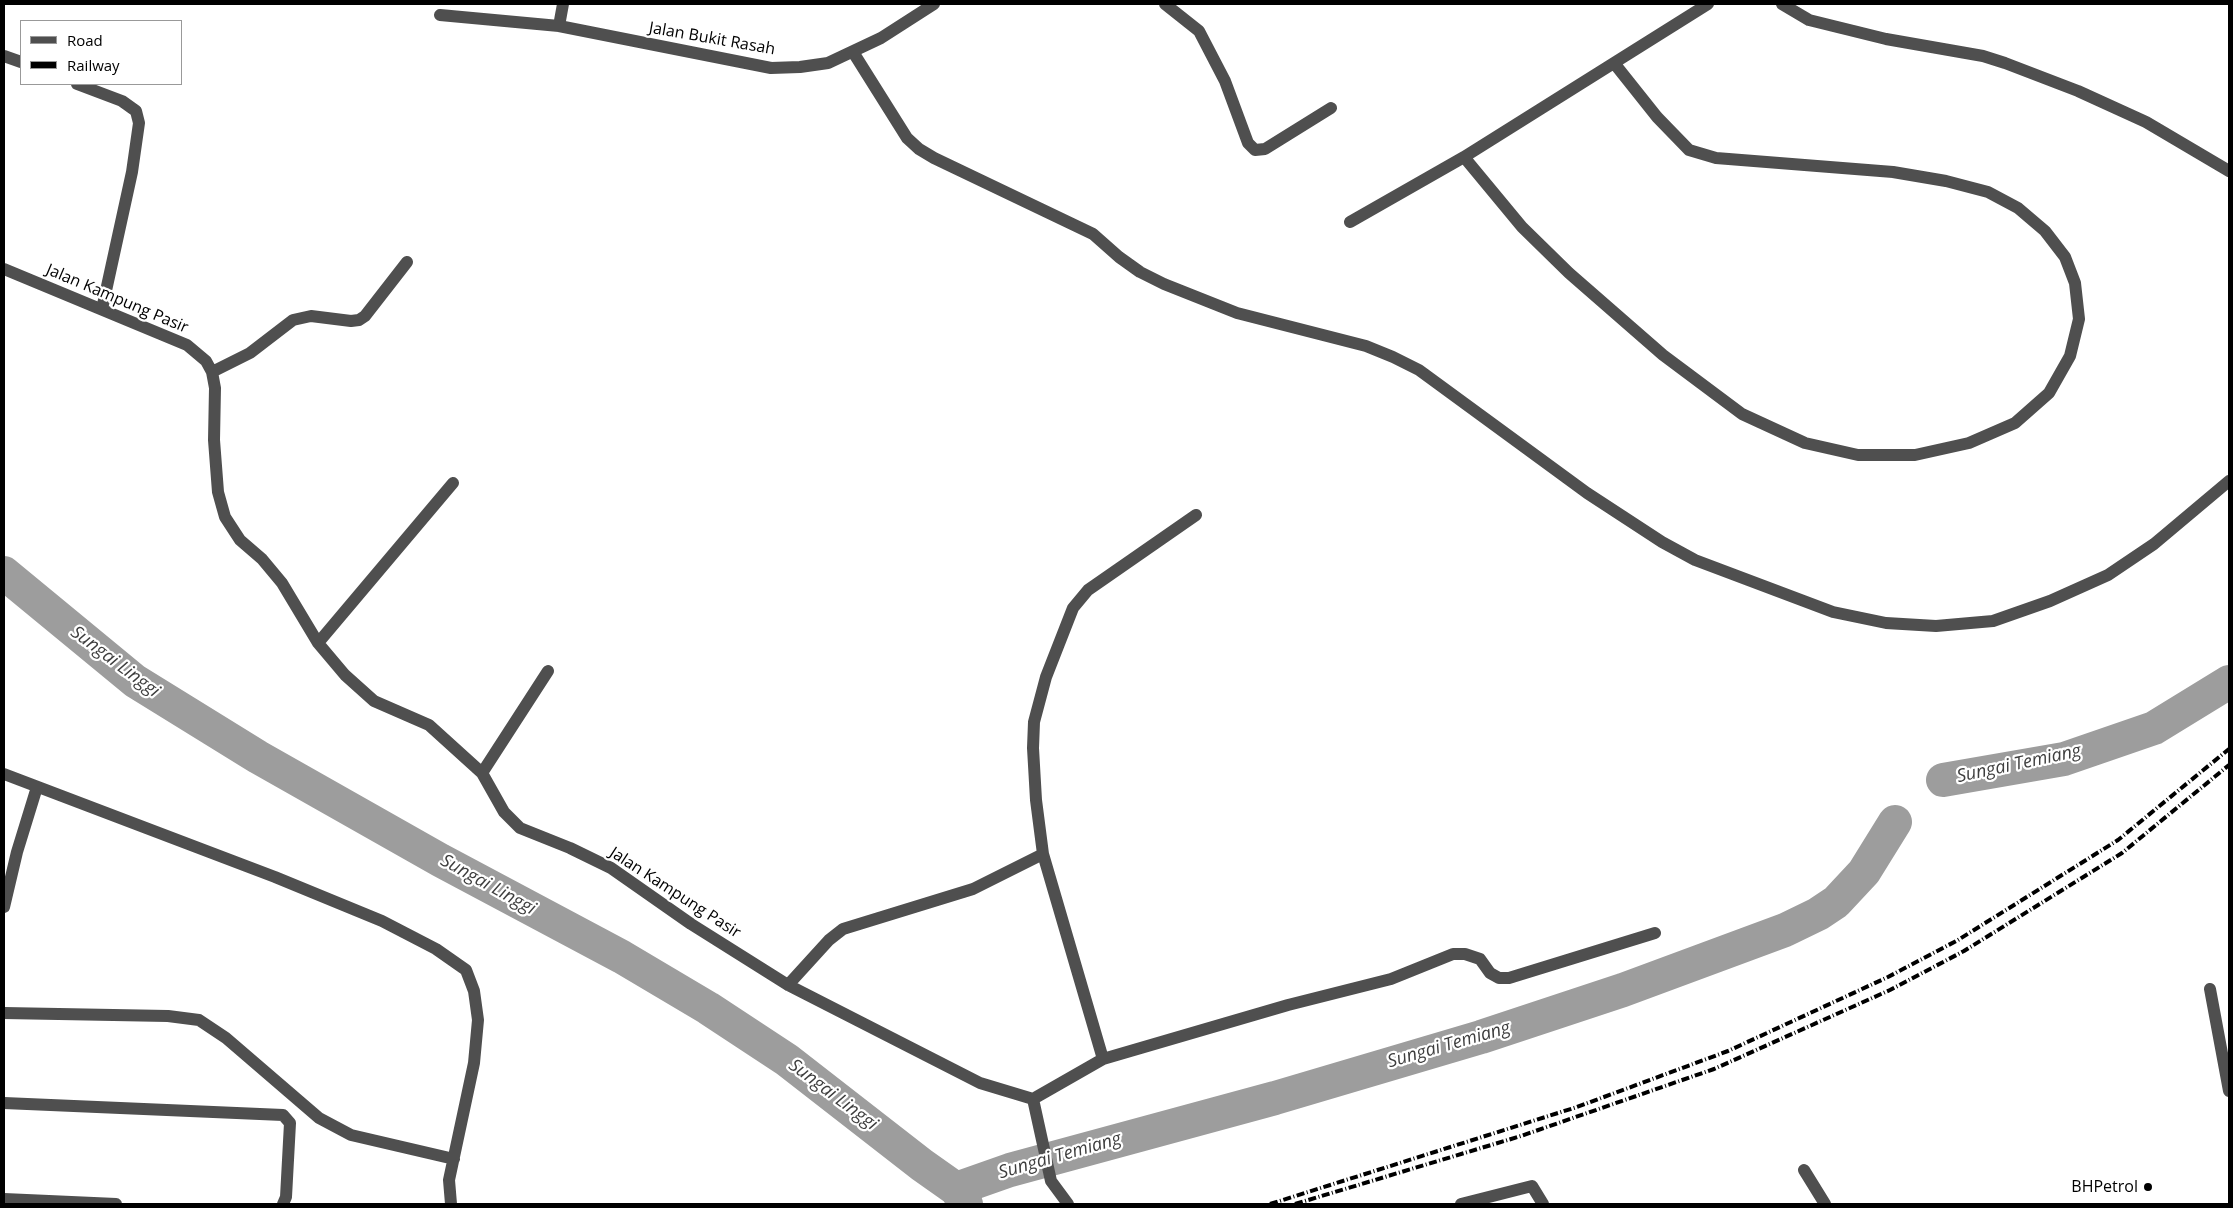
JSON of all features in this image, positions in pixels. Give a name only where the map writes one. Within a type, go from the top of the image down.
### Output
[{"type":"street","points":[[559,26],[563,4]]},
{"type":"street","name":"Jalan Bukit Rasah","points":[[440,15],[559,26],[771,68],[800,67],[828,63],[881,38],[934,4]]},
{"type":"street","points":[[1165,4],[1199,31],[1225,81],[1248,143],[1255,150],[1266,149],[1331,108]]},
{"type":"street","points":[[1350,222],[1464,157],[1708,4]]},
{"type":"street","points":[[1782,4],[1809,20],[1886,38],[1983,56],[2005,63],[2078,91],[2146,122],[2229,171]]},
{"type":"street","points":[[853,52],[907,138],[919,149],[934,158],[1093,234],[1119,258],[1140,272],[1164,284],[1238,313],[1366,346],[1402,361],[1419,370],[1449,391],[1587,493],[1662,542],[1695,560],[1834,612],[1886,623],[1936,626],[1993,621],[2050,602],[2108,575],[2154,544],[2222,490],[2229,481]]},
{"type":"street","points":[[4,56],[20,62]]},
{"type":"street","points":[[1464,157],[1522,227],[1549,254],[1663,355],[1742,414],[1805,443],[1858,455],[1915,455],[1969,443],[2015,423],[2049,393],[2070,356],[2079,319],[2075,283],[2065,257],[2046,231],[2018,208],[1988,192],[1946,181],[1893,172],[1716,158],[1689,150],[1658,117],[1614,63]]},
{"type":"street","points":[[80,85],[122,101],[136,111],[139,123],[130,181],[102,309]]},
{"type":"street","points":[[212,372],[250,352],[293,320],[311,316],[351,321],[359,320],[365,316],[407,262]]},
{"type":"street","name":"Jalan Kampung Pasir","points":[[4,269],[187,345],[206,361],[212,372],[215,388],[214,440],[218,492],[225,517],[240,540],[262,559],[282,583],[318,643],[345,675],[374,702],[429,726],[482,773],[504,812],[520,828],[570,848],[611,868],[691,924],[788,985],[980,1083],[1033,1099]]},
{"type":"street","points":[[318,643],[453,483]]},
{"type":"street","points":[[1103,1059],[1043,854],[1034,774],[1034,722],[1046,677],[1073,608],[1088,590],[1196,515]]},
{"type":"street","points":[[482,773],[548,672]]},
{"type":"street","points":[[4,774],[276,877],[382,922],[436,949],[466,970],[474,991],[478,1020],[474,1063],[449,1180],[451,1204]]},
{"type":"street","points":[[4,907],[17,852],[37,787]]},
{"type":"street","points":[[788,985],[829,940],[843,930],[973,889],[1043,854]]},
{"type":"street","points":[[1068,1204],[1051,1181],[1033,1099],[1103,1059],[1288,1005],[1391,979],[1453,954],[1465,954],[1480,958],[1490,973],[1499,978],[1509,978],[1654,933]]},
{"type":"street","points":[[2210,988],[2229,1091]]},
{"type":"street","points":[[4,1013],[168,1016],[199,1020],[226,1038],[319,1118],[351,1135],[454,1159]]},
{"type":"street","points":[[4,1103],[283,1115],[290,1123],[286,1197],[283,1204]]},
{"type":"street","points":[[1804,1170],[1825,1204]]},
{"type":"street","points":[[1461,1204],[1532,1186],[1544,1204]]},
{"type":"street","points":[[4,1199],[116,1204]]},
{"type":"waterway","name":"Sungai Linggi","points":[[4,573],[135,681],[258,757],[440,860],[622,957],[708,1008],[787,1060],[922,1165],[956,1189],[966,1204]]},
{"type":"waterway","name":"Sungai Temiang","points":[[1943,780],[2064,759],[2154,728],[2229,682]]},
{"type":"waterway","name":"Sungai Temiang","points":[[956,1189],[1010,1170],[1275,1098],[1481,1037],[1623,990],[1785,930],[1818,914],[1836,902],[1864,872],[1895,822]]},
{"type":"railway","points":[[1270,1204],[1577,1107],[1728,1051],[1888,977],[1958,940],[2118,840],[2229,749]]},
{"type":"railway","points":[[1295,1204],[1521,1136],[1714,1069],[1890,990],[1964,951],[2122,853],[2229,765]]},
{"type":"place","name":"BHPetrol","points":[[2148,1187]]}]
